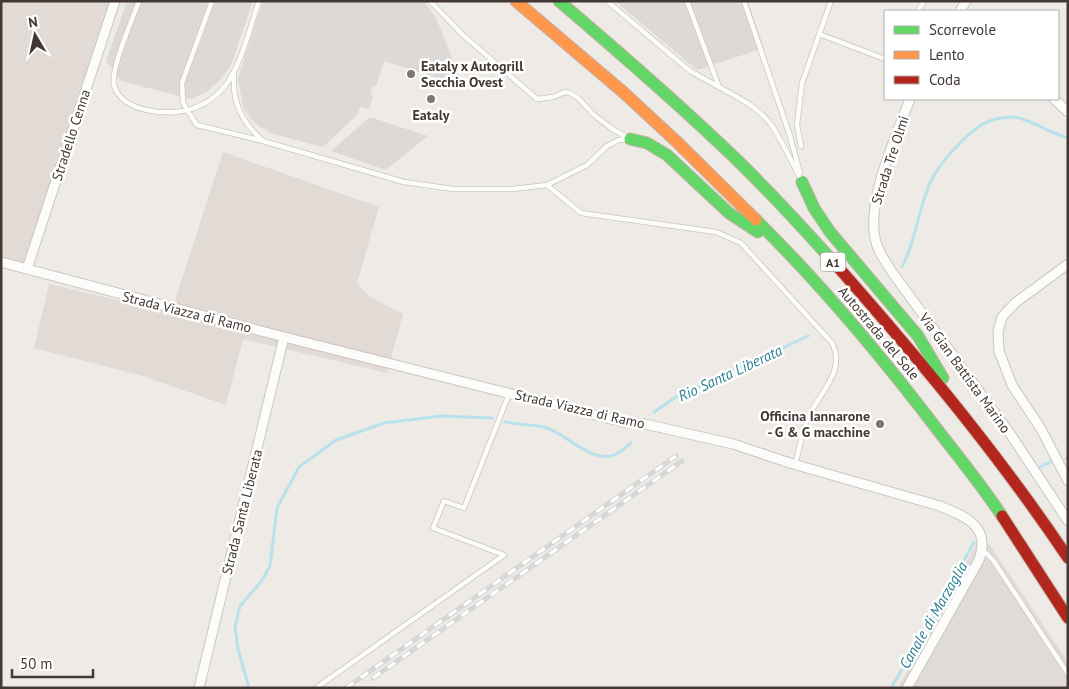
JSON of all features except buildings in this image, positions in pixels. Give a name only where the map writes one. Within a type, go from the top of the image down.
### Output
[{"type":"highway","name":"Autostrada del Sole","points":[[516,1],[650,117],[783,247],[846,316],[933,423],[992,502],[1068,618]]},
{"type":"highway","name":"Autostrada del Sole","points":[[559,1],[640,70],[729,153],[830,258],[964,415],[1046,524],[1068,558]]},
{"type":"highway","points":[[630,139],[647,143],[668,155],[729,213],[783,247]]},
{"type":"highway","points":[[802,182],[814,208],[830,232],[918,336],[964,415]]},
{"type":"street","name":"Stradello Cenna","points":[[27,269],[114,1]]},
{"type":"street","name":"Strada Tre Olmi","points":[[872,221],[883,174],[910,100]]},
{"type":"street","points":[[1055,100],[1068,112]]},
{"type":"street","name":"Via Gian Battista Marino","points":[[872,221],[875,240],[880,254],[1011,435],[1068,521]]},
{"type":"street","name":"Strada Viazza di Ramo","points":[[1,262],[284,337],[623,422],[645,424],[733,444],[795,465],[940,506],[960,514],[972,522],[979,530],[983,550]]},
{"type":"street","points":[[1068,264],[1015,303],[1002,317],[998,332],[999,351],[1012,385],[1041,429],[1068,481]]},
{"type":"street","name":"Strada Santa Liberata","points":[[200,688],[284,337]]},
{"type":"street","points":[[906,688],[975,568],[983,550]]},
{"type":"lane","points":[[139,1],[114,69],[114,85],[118,95],[130,104],[146,110],[162,113],[186,110],[200,106],[217,95],[234,73]]},
{"type":"lane","points":[[212,1],[182,83],[183,102],[186,110],[197,125],[263,141],[404,182],[453,190],[513,189],[546,185],[587,165],[607,146],[619,140],[630,139]]},
{"type":"lane","points":[[258,1],[234,73],[233,86],[238,109],[250,129],[263,141]]},
{"type":"lane","points":[[430,1],[463,35],[537,99],[553,97],[565,92],[570,93],[611,128],[630,139]]},
{"type":"lane","points":[[607,1],[690,71],[745,102],[763,116],[774,129],[802,182]]},
{"type":"lane","points":[[687,1],[719,86]]},
{"type":"lane","points":[[744,1],[790,136],[802,182]]},
{"type":"lane","points":[[801,146],[797,125],[802,83],[831,1]]},
{"type":"lane","points":[[819,34],[884,59]]},
{"type":"lane","points":[[546,185],[582,213],[716,232],[741,242],[832,343],[836,350],[835,369],[828,385],[807,418],[795,465]]},
{"type":"lane","points":[[316,688],[504,555],[433,528],[444,501],[464,508],[509,392]]},
{"type":"lane","points":[[983,550],[993,560],[1068,674]]},
{"type":"shaded area","points":[[1,1],[114,1],[25,265],[1,260]]},
{"type":"shaded area","points":[[127,1],[253,1],[231,65],[220,80],[206,92],[191,99],[121,81],[106,61]]},
{"type":"shaded area","points":[[263,1],[424,1],[437,20],[463,86],[384,61],[376,86],[373,85],[370,95],[373,96],[369,109],[360,107],[358,114],[323,147],[273,134],[260,127],[250,118],[243,107],[238,78]]},
{"type":"shaded area","points":[[615,1],[748,1],[764,48],[697,70]]},
{"type":"shaded area","points":[[370,117],[428,136],[386,170],[331,151]]},
{"type":"shaded area","points":[[223,152],[379,207],[357,283],[370,297],[403,314],[387,373],[243,339],[226,405],[143,376],[34,348],[49,284],[171,313]]},
{"type":"shaded area","points":[[977,543],[990,545],[1068,662],[1068,688],[898,688]]},
{"type":"waterway","name":"Rio Santa Liberata","points":[[902,267],[911,247],[930,183],[951,153],[977,128],[995,120],[1014,117],[1068,138]]},
{"type":"waterway","name":"Rio Santa Liberata","points":[[654,412],[683,392],[706,384],[729,371],[749,364],[808,336]]},
{"type":"waterway","name":"Rio Santa Liberata","points":[[249,688],[238,649],[235,627],[240,606],[261,582],[270,566],[277,508],[299,467],[336,440],[384,423],[441,416],[492,418]]},
{"type":"waterway","name":"Rio Santa Liberata","points":[[505,422],[547,428],[591,453],[600,456],[618,453],[631,443]]},
{"type":"waterway","name":"Canale di Marzaglia","points":[[1040,467],[1050,462]]},
{"type":"waterway","name":"Canale di Marzaglia","points":[[891,688],[974,542]]},
{"type":"railway","points":[[346,688],[676,456]]},
{"type":"railway","points":[[373,678],[682,461]]},
{"type":"traffic: fast","points":[[559,1],[693,118],[762,185],[838,267]]},
{"type":"traffic: fast","points":[[630,139],[647,143],[667,155],[729,213],[758,232]]},
{"type":"traffic: fast","points":[[802,182],[814,208],[830,232],[918,336],[943,378]]},
{"type":"traffic: fast","points":[[756,220],[829,297],[874,350],[972,474],[1002,516]]},
{"type":"traffic: slow","points":[[516,1],[623,92],[756,220]]},
{"type":"traffic: jam","points":[[838,267],[899,337],[987,445],[1068,558]]},
{"type":"traffic: jam","points":[[1002,516],[1068,618]]},
{"type":"place","name":"Eataly x Autogrill Secchia Ovest","points":[[411,74]]},
{"type":"place","name":"Eataly","points":[[431,99]]},
{"type":"place","name":"Officina Iannarone - G & G macchine","points":[[880,424]]}]
